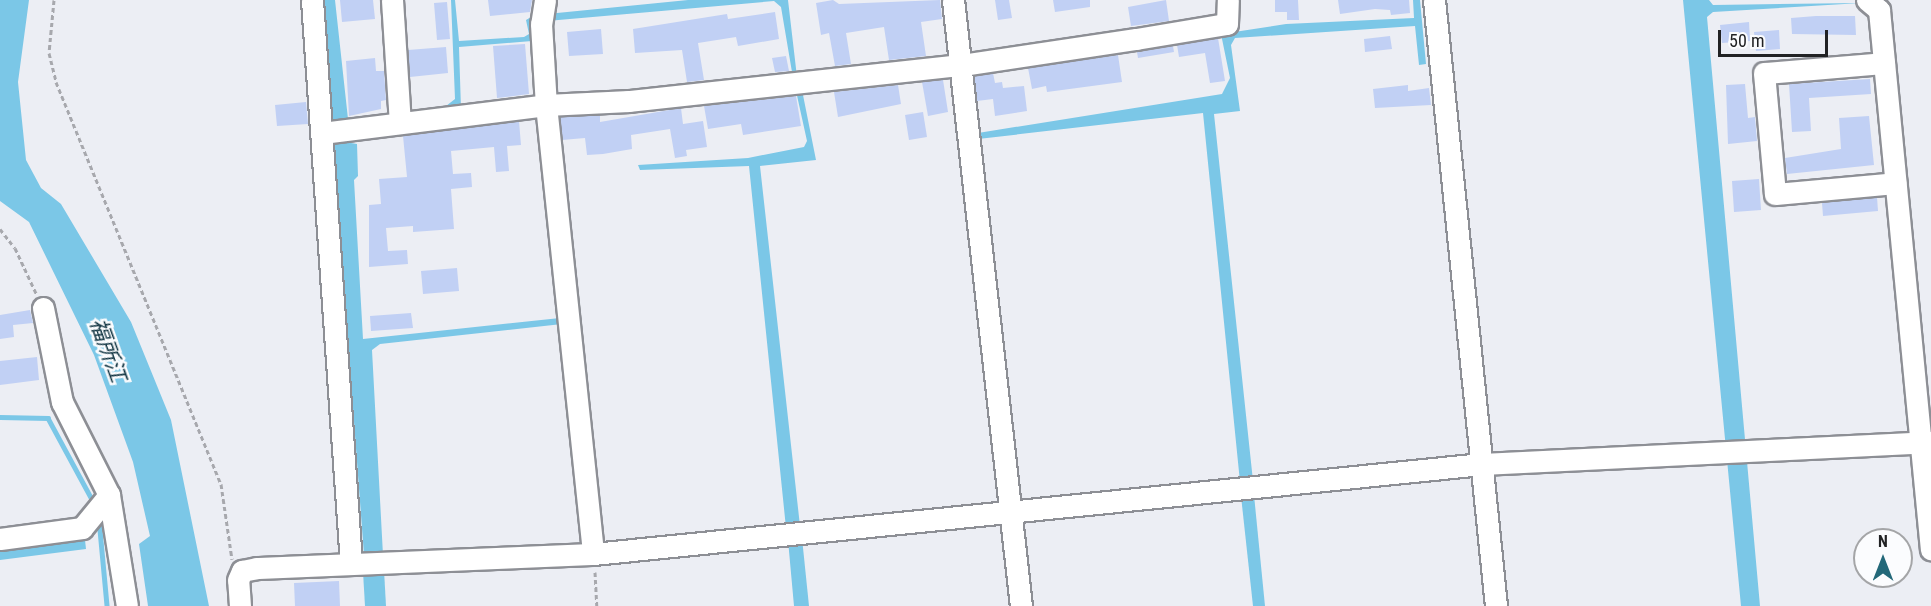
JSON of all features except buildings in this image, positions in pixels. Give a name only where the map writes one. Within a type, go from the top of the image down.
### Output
[{"type":"street","points":[[312,0],[351,563]]},
{"type":"street","points":[[392,0],[400,123]]},
{"type":"street","points":[[545,0],[541,24],[546,105],[593,554]]},
{"type":"street","points":[[953,0],[1021,606]]},
{"type":"street","points":[[321,133],[546,105],[629,101],[962,65],[1227,24],[1228,0]]},
{"type":"street","points":[[1434,0],[1496,606]]},
{"type":"street","points":[[1867,0],[1879,10],[1895,183],[1926,442],[1931,550]]},
{"type":"street","points":[[1884,63],[1764,73],[1775,194],[1895,183]]},
{"type":"street","points":[[43,308],[62,402],[109,495],[127,606]]},
{"type":"street","points":[[240,606],[238,580],[242,571],[351,563],[593,554],[1482,464],[1926,442]]},
{"type":"street","points":[[0,539],[82,528],[109,495]]},
{"type":"path","points":[[54,0],[49,53],[56,82],[221,484],[228,511],[230,558],[242,571]]},
{"type":"path","points":[[0,230],[15,248],[43,308]]},
{"type":"path","points":[[593,554],[597,606]]},
{"type":"water","name":"福所江","points":[[0,0],[29,0],[18,82],[26,160],[41,188],[61,204],[131,322],[171,420],[209,606],[148,606],[139,544],[150,536],[133,462],[94,355],[29,222],[0,201]]},
{"type":"water","points":[[324,0],[335,0],[348,119],[446,106],[455,99],[451,0],[455,0],[459,41],[524,37],[529,34],[526,20],[536,14],[532,41],[459,47],[461,109],[333,124]]},
{"type":"water","points":[[688,0],[788,0],[797,77],[793,78],[781,7],[774,1],[547,21],[547,14]]},
{"type":"water","points":[[1413,0],[1420,0],[1426,64],[1419,65],[1415,26],[1235,38],[1231,45],[1240,111],[1214,114],[1253,481],[1240,482],[1203,113],[978,139],[978,133],[1222,94],[1230,78],[1221,34],[1286,24],[1414,18]]},
{"type":"water","points":[[1683,0],[1709,0],[1713,5],[1861,3],[1713,12],[1707,17],[1760,606],[1741,606]]},
{"type":"water","points":[[802,90],[816,160],[760,166],[800,526],[786,528],[749,166],[640,170],[638,165],[748,158],[804,147],[807,141],[796,91]]},
{"type":"water","points":[[342,135],[345,142],[357,144],[358,176],[354,180],[363,339],[560,318],[562,324],[380,344],[372,350],[383,555],[364,555],[333,142]]},
{"type":"water","points":[[1254,495],[1265,606],[1253,606],[1241,496]]},
{"type":"water","points":[[802,538],[809,606],[794,606],[788,540]]},
{"type":"water","points":[[85,540],[86,549],[0,560],[0,551]]},
{"type":"water","points":[[384,570],[386,606],[365,606],[363,572]]},
{"type":"waterway","points":[[0,417],[48,418],[94,503]]},
{"type":"waterway","points":[[99,519],[107,606]]}]
